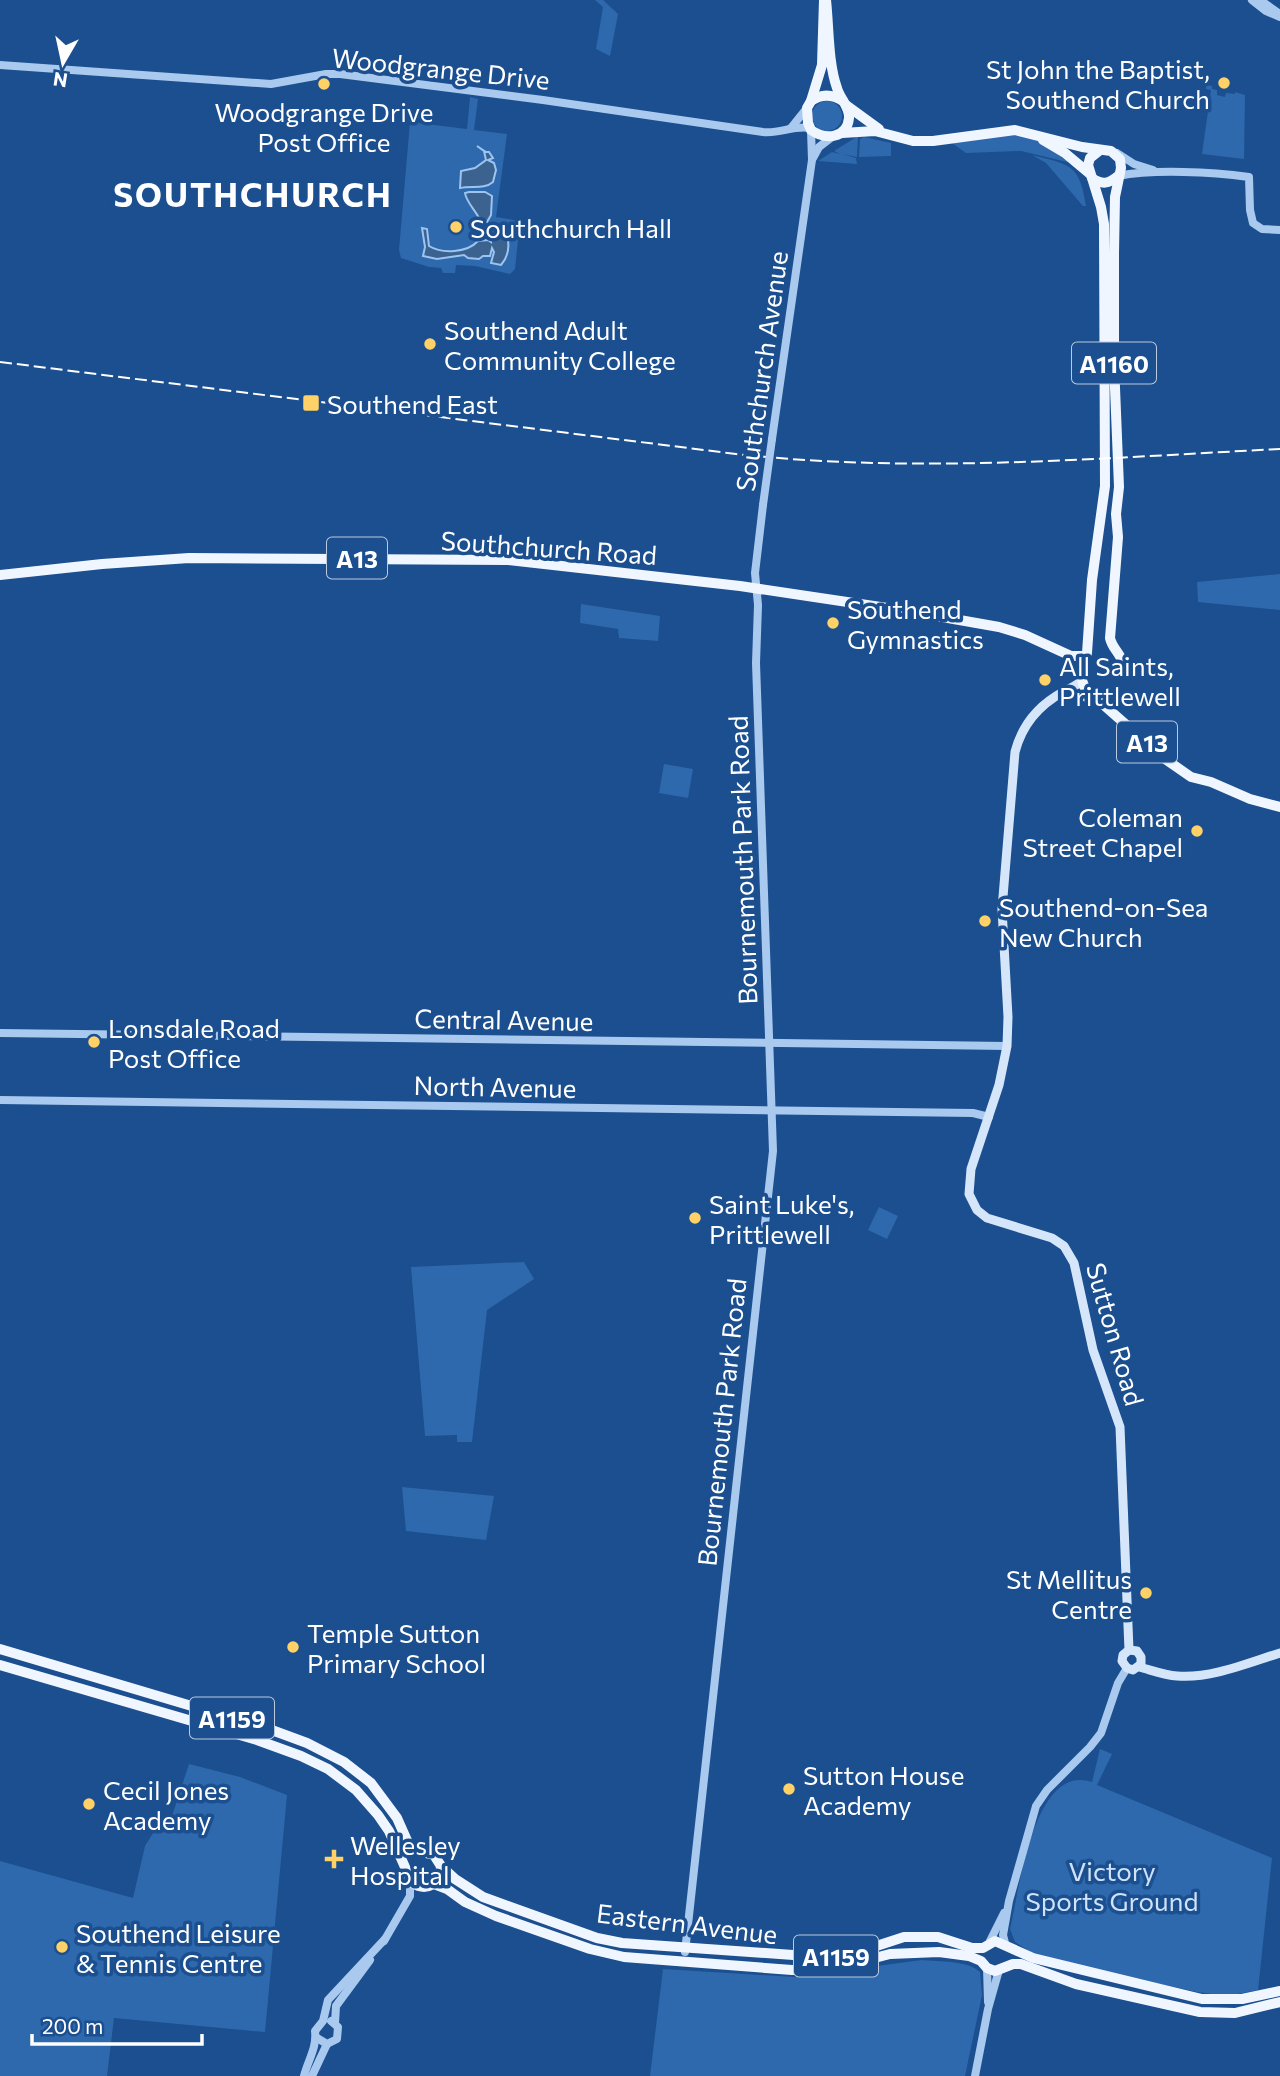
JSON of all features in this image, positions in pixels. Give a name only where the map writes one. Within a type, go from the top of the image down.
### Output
[{"type":"main road","name":"Southchurch Avenue","points":[[825,0],[834,78],[849,116],[846,128],[837,135]]},
{"type":"main road","name":"Southchurch Avenue","points":[[811,129],[809,105],[822,65],[825,0]]},
{"type":"main road","points":[[809,105],[818,97],[830,96],[884,132]]},
{"type":"main road","points":[[811,129],[823,137],[865,130],[923,142],[1007,130],[1029,132],[1106,150],[1121,163],[1118,176],[1104,183],[1091,176],[1056,147],[1029,132]]},
{"type":"main road","points":[[1091,176],[1089,161],[1095,153],[1106,150]]},
{"type":"main road","name":"A1160","points":[[1086,654],[1092,580],[1104,507],[1104,224],[1091,176]]},
{"type":"main road","name":"A1160","points":[[1118,176],[1114,208],[1118,537],[1110,638],[1112,648],[1121,657],[1123,665]]},
{"type":"main road","name":"Southchurch Road","points":[[0,575],[189,558],[474,558],[574,566],[914,612],[1012,631],[1071,656],[1086,654]]},
{"type":"main road","points":[[1086,654],[1082,680],[1085,691],[1099,700]]},
{"type":"main road","name":"Sutton Road","points":[[1082,680],[1042,707],[1028,722],[1015,752],[1002,909],[1007,1046],[1003,1070],[969,1176],[970,1198],[977,1210],[987,1218],[1052,1237],[1070,1253],[1095,1358],[1118,1418],[1125,1498],[1129,1650],[1122,1658],[1127,1668]]},
{"type":"main road","points":[[1056,697],[1073,695],[1099,700]]},
{"type":"main road","name":"A13","points":[[1099,700],[1176,768],[1198,781],[1211,782],[1257,802],[1280,807]]},
{"type":"main road","name":"Eastern Avenue","points":[[0,1649],[269,1729],[317,1748],[344,1762],[371,1783],[397,1818],[409,1845],[421,1852],[435,1855],[441,1866],[483,1898],[597,1938],[685,1950],[831,1957],[855,1953],[892,1940],[938,1937],[967,1947],[1007,1946],[1033,1958],[1202,1999],[1242,1999],[1280,1991]]},
{"type":"main road","points":[[1129,1650],[1137,1651],[1140,1662],[1175,1676],[1198,1675],[1280,1653]]},
{"type":"main road","points":[[1127,1668],[1133,1670],[1140,1662]]},
{"type":"main road","name":"A1159","points":[[0,1665],[257,1740],[315,1762],[341,1777],[368,1802],[388,1831],[410,1881]]},
{"type":"main road","points":[[406,1868],[412,1856],[421,1852]]},
{"type":"main road","points":[[429,1886],[441,1875],[441,1866]]},
{"type":"main road","name":"Eastern Avenue","points":[[410,1881],[418,1886],[447,1889],[476,1908],[590,1949],[624,1957],[793,1970],[836,1968],[890,1954],[953,1953],[984,1965],[1003,1968],[1021,1964],[1076,1983],[1200,2012],[1235,2013],[1280,2002]]},
{"type":"main road","points":[[984,1965],[986,1945]]},
{"type":"main road","points":[[1003,1968],[1011,1957],[1007,1946]]},
{"type":"street","points":[[1252,0],[1278,16]]},
{"type":"street","points":[[1260,0],[1278,16]]},
{"type":"street","name":"Woodgrange Drive","points":[[0,65],[271,84],[326,74],[341,74],[779,134],[791,128],[811,129]]},
{"type":"street","points":[[791,128],[809,105]]},
{"type":"street","name":"Southchurch Avenue","points":[[756,589],[755,573],[763,505],[811,160],[811,129]]},
{"type":"street","points":[[811,160],[819,147],[837,135]]},
{"type":"street","points":[[1106,150],[1134,164],[1162,173]]},
{"type":"street","points":[[1118,176],[1162,173],[1230,174],[1249,177],[1251,218],[1259,228],[1280,230]]},
{"type":"street","name":"Bournemouth Park Road","points":[[685,1950],[772,1158],[756,675],[756,589]]},
{"type":"street","name":"Central Avenue","points":[[0,1033],[1007,1046]]},
{"type":"street","name":"North Avenue","points":[[0,1100],[973,1114],[989,1117]]},
{"type":"street","name":"Sutton Road","points":[[1007,1946],[1003,1935],[1009,1901],[1036,1806],[1047,1790],[1090,1747],[1101,1732],[1118,1683],[1127,1668]]},
{"type":"street","points":[[317,2038],[327,2044],[334,2042],[338,2036],[335,2023],[336,2006],[403,1910],[410,1896],[410,1881]]},
{"type":"street","points":[[403,1910],[417,1892],[429,1886]]},
{"type":"street","name":"Sutton Road","points":[[986,1945],[1009,1901]]},
{"type":"street","points":[[304,2076],[317,2038],[317,2027],[323,2021],[328,2000],[385,1939]]},
{"type":"street","points":[[670,1962],[678,1960],[685,1950],[690,1957],[736,1965]]},
{"type":"street","points":[[984,1965],[988,2009]]},
{"type":"street","points":[[975,2076],[988,2009],[1003,1968]]},
{"type":"street","points":[[323,2021],[335,2023]]},
{"type":"street","points":[[312,2076],[327,2044]]},
{"type":"green space","points":[[595,0],[603,0],[618,14],[610,56],[596,49],[603,7]]},
{"type":"green space","points":[[1206,85],[1217,90],[1217,95],[1225,97],[1226,93],[1235,92],[1245,95],[1244,159],[1202,154],[1211,90],[1206,89]]},
{"type":"green space","points":[[470,97],[478,99],[474,130],[507,134],[496,217],[520,221],[515,269],[510,274],[475,266],[456,265],[455,273],[443,273],[441,268],[401,258],[399,250],[410,122],[467,129]]},
{"type":"green space","points":[[827,101],[838,105],[842,116],[838,127],[827,131],[816,127],[812,116],[816,105]]},
{"type":"green space","points":[[1009,133],[1037,139],[1069,160],[1067,162],[1021,151],[966,153],[952,143]]},
{"type":"green space","points":[[858,136],[857,157],[842,154],[856,158],[857,164],[818,161],[832,152],[840,154],[834,151]]},
{"type":"green space","points":[[864,137],[891,143],[891,156],[859,157],[860,139]]},
{"type":"green space","points":[[1032,155],[1071,168],[1084,192],[1086,206],[1083,206],[1046,163]]},
{"type":"green space","points":[[1280,574],[1280,610],[1198,602],[1197,582]]},
{"type":"green space","points":[[581,604],[660,616],[658,641],[619,638],[618,629],[580,623]]},
{"type":"green space","points":[[664,764],[693,769],[688,798],[659,793]]},
{"type":"green space","points":[[879,1207],[898,1216],[887,1239],[868,1230]]},
{"type":"green space","points":[[524,1262],[534,1279],[487,1310],[472,1442],[457,1442],[457,1435],[425,1436],[411,1267]]},
{"type":"green space","points":[[402,1487],[494,1496],[486,1540],[406,1531]]},
{"type":"green space","name":"Victory Sports Ground","points":[[1100,1749],[1112,1754],[1097,1785],[1272,1858],[1258,1990],[1227,1996],[1197,1992],[1040,1958],[1015,1942],[1010,1929],[1018,1888],[1032,1834],[1042,1810],[1056,1791],[1072,1781],[1092,1782]]},
{"type":"green space","points":[[189,1764],[240,1777],[287,1795],[265,2032],[114,2018],[107,2076],[0,2076],[0,1861],[133,1898],[145,1846],[160,1822],[169,1825]]},
{"type":"green space","points":[[922,1960],[960,1963],[980,1972],[982,1995],[965,2076],[650,2076],[663,1969],[794,1977]]},
{"type":"shaded area","points":[[477,146],[489,152],[493,158],[488,160],[494,163],[496,170],[493,182],[486,186],[460,188],[461,171],[475,168],[486,160],[484,151]]},
{"type":"shaded area","points":[[485,192],[492,196],[491,215],[487,222],[481,222],[469,203],[465,193]]},
{"type":"shaded area","points":[[500,226],[508,240],[506,256],[501,265],[491,263],[494,252],[492,248],[490,256],[479,259],[464,255],[437,259],[423,256],[425,247],[422,228],[427,229],[429,246],[454,251],[468,248],[478,241],[491,242],[490,228]]},
{"type":"railway","points":[[0,362],[736,454],[804,460],[940,464],[1280,449]]},
{"type":"place","name":"St John the Baptist, Southend Church","points":[[1224,83]]},
{"type":"place","name":"Woodgrange Drive Post Office","points":[[324,84]]},
{"type":"place","name":"Southchurch Hall","points":[[456,227]]},
{"type":"place","name":"Southend Adult Community College","points":[[430,344]]},
{"type":"place","name":"Southend East","points":[[311,403]]},
{"type":"place","name":"Southend Gymnastics","points":[[833,623]]},
{"type":"place","name":"All Saints, Prittlewell","points":[[1045,680]]},
{"type":"place","name":"Coleman Street Chapel","points":[[1197,831]]},
{"type":"place","name":"Southend-on-Sea New Church","points":[[985,921]]},
{"type":"place","name":"Lonsdale Road Post Office","points":[[94,1042]]},
{"type":"place","name":"Saint Luke's, Prittlewell","points":[[695,1218]]},
{"type":"place","name":"St Mellitus Centre","points":[[1146,1593]]},
{"type":"place","name":"Temple Sutton Primary School","points":[[293,1647]]},
{"type":"place","name":"Sutton House Academy","points":[[789,1789]]},
{"type":"place","name":"Cecil Jones Academy","points":[[89,1804]]},
{"type":"place","name":"Wellesley Hospital","points":[[334,1859]]},
{"type":"place","name":"Southend Leisure & Tennis Centre","points":[[62,1947]]},
{"type":"district","name":"SOUTHCHURCH","points":[[253,193]]}]
